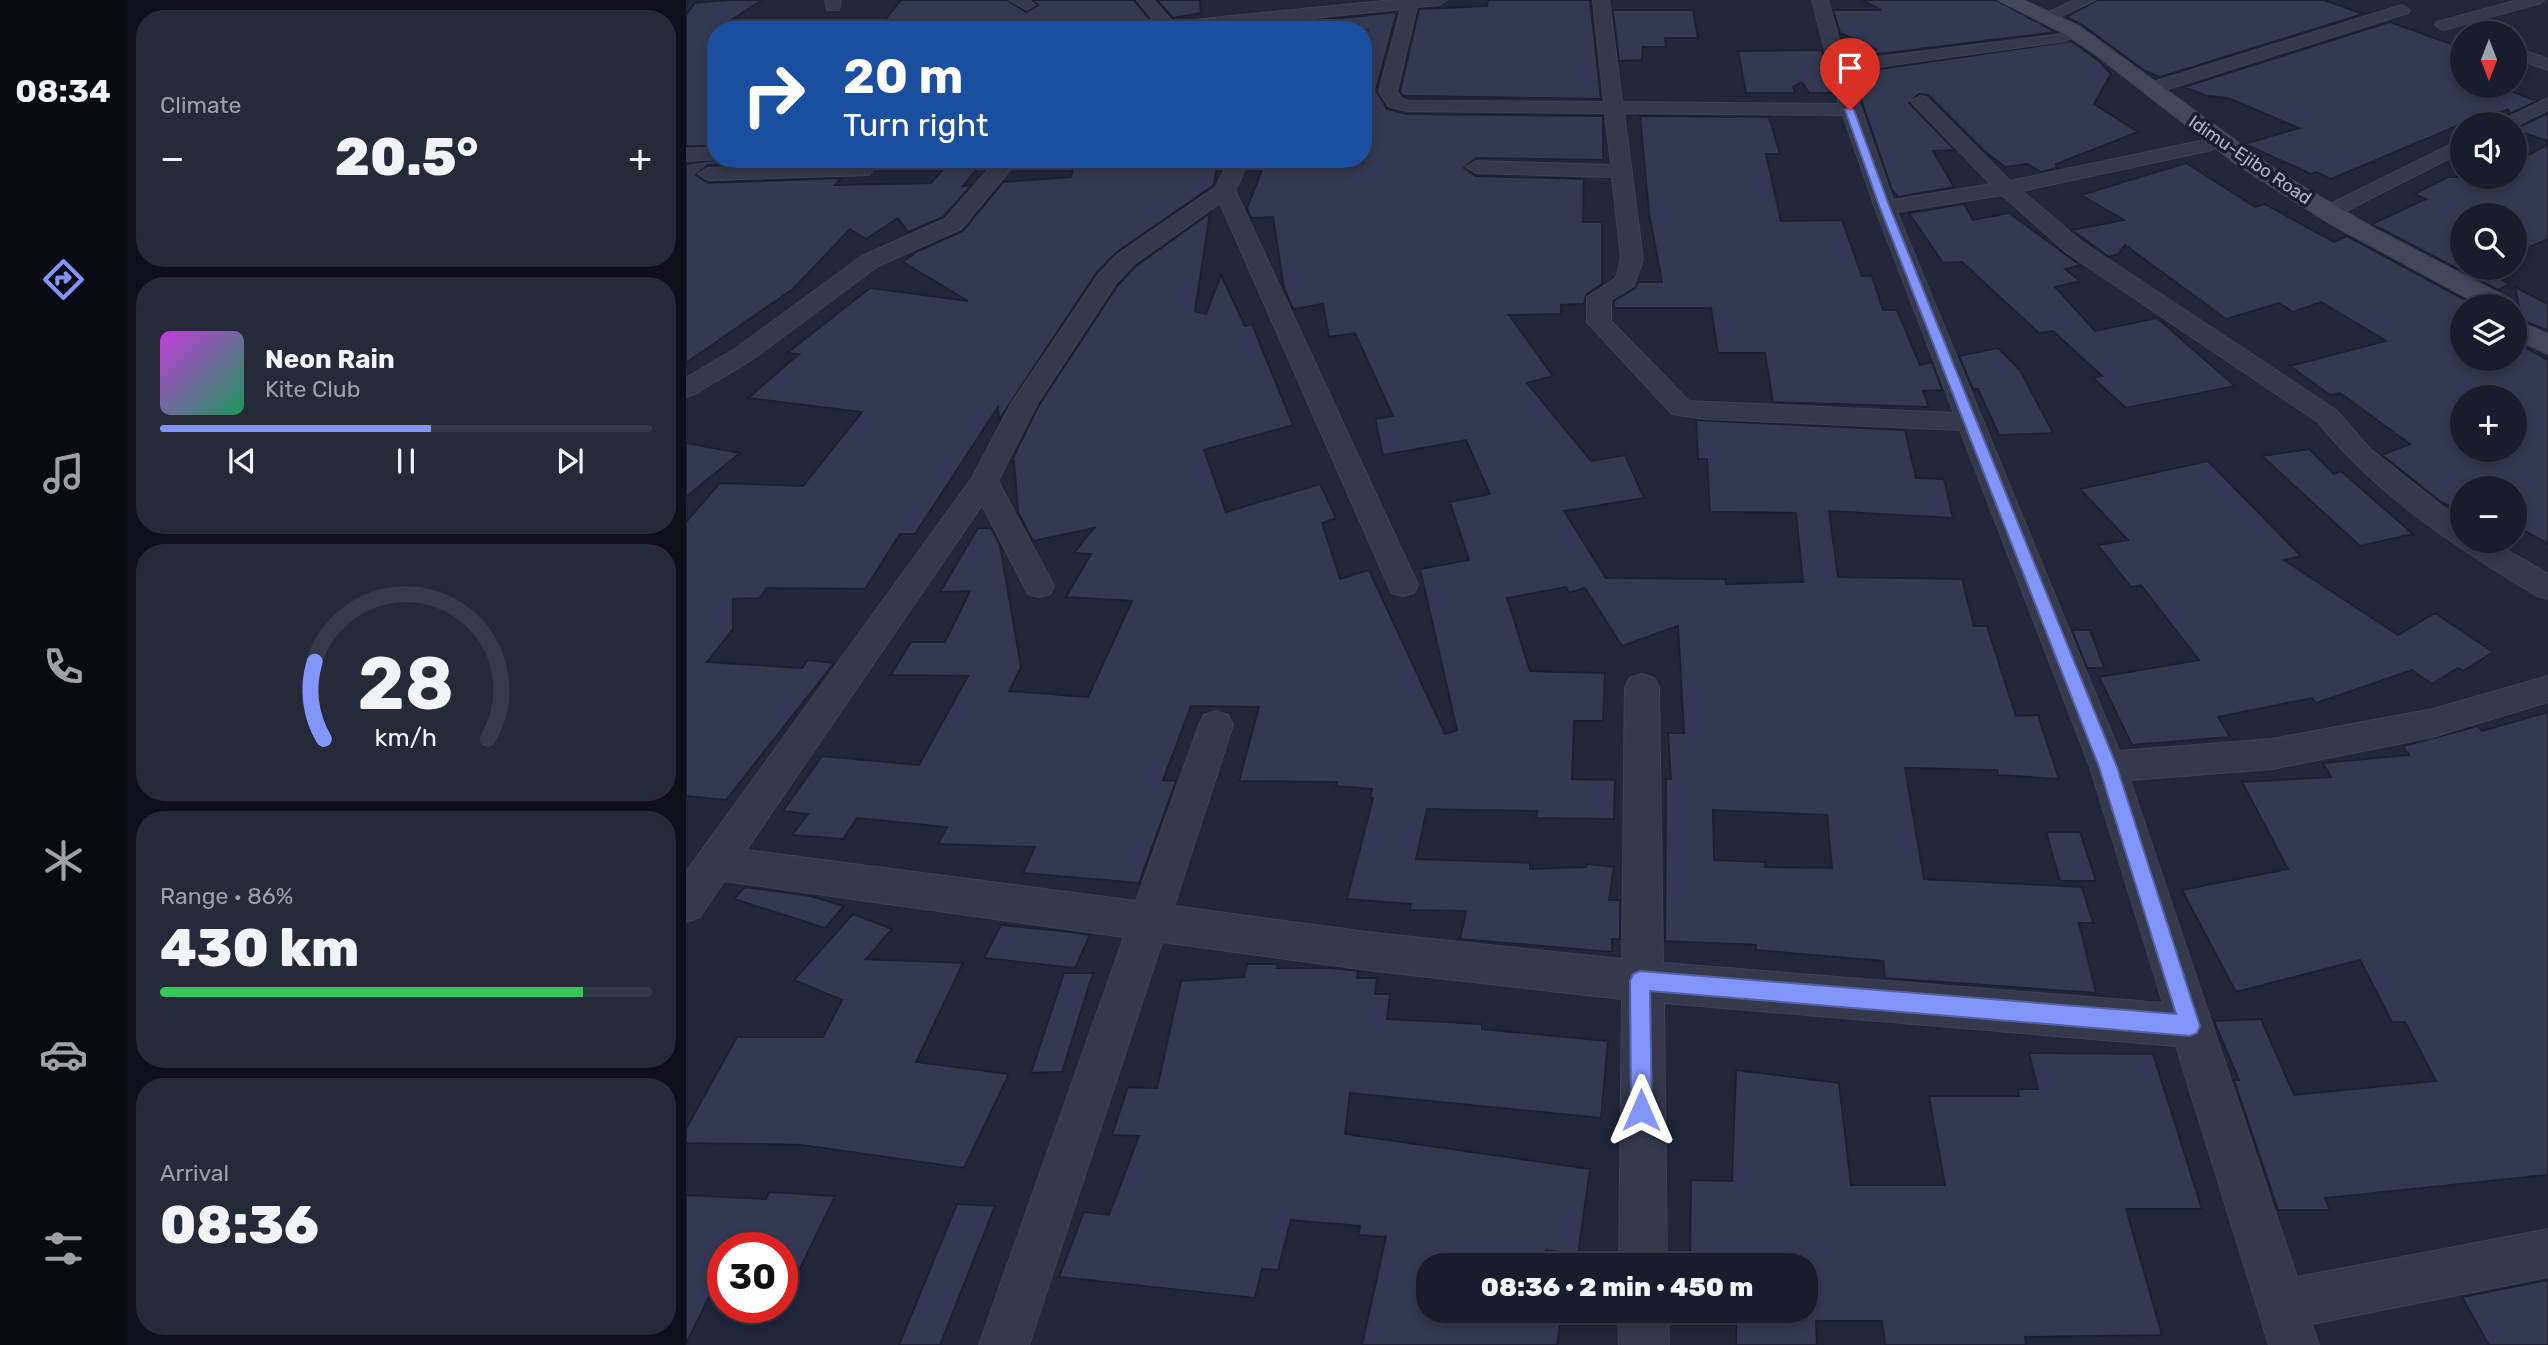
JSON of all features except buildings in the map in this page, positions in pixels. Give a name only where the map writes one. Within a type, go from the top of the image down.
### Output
[{"type":"main road","name":"Idimu-Ejibo Road","points":[[1985,0],[2066,36],[2172,124],[2288,202],[2452,294]]},
{"type":"main road","name":"Idimu-Ejibo Road","points":[[2007,0],[2082,34],[2153,88],[2191,122],[2244,159],[2329,212],[2480,294]]},
{"type":"main road","points":[[2527,319],[2548,329]]},
{"type":"main road","points":[[2527,334],[2548,345]]},
{"type":"street","points":[[1145,0],[1164,21]]},
{"type":"street","points":[[1224,21],[1439,0]]},
{"type":"street","points":[[1601,0],[1632,259],[1626,281],[1599,298],[1599,322],[1681,408],[1973,422]]},
{"type":"street","points":[[1820,0],[1850,110],[1885,208],[1973,422],[2108,767],[2287,1325],[2548,1253]]},
{"type":"street","points":[[2047,17],[2087,0]]},
{"type":"street","points":[[2375,0],[2450,28]]},
{"type":"street","points":[[2443,25],[2536,0]]},
{"type":"street","points":[[1399,2],[1382,92],[1394,102],[1407,106],[1850,110]]},
{"type":"street","points":[[2153,88],[2402,10]]},
{"type":"street","points":[[1839,67],[2066,36]]},
{"type":"street","points":[[2527,57],[2548,65]]},
{"type":"street","points":[[1920,101],[2006,188],[2074,247],[2327,416],[2359,454],[2450,527]]},
{"type":"street","points":[[2527,113],[2548,103]]},
{"type":"street","points":[[1885,208],[2006,188],[2205,146]]},
{"type":"street","points":[[2329,212],[2450,151]]},
{"type":"street","points":[[686,155],[707,154]]},
{"type":"street","points":[[1476,167],[1620,171]]},
{"type":"street","points":[[686,189],[716,168]]},
{"type":"street","points":[[686,389],[744,354],[870,261],[953,224],[1001,168]]},
{"type":"street","points":[[686,904],[984,481],[1024,404],[1107,279],[1126,259],[1226,190],[1236,168]]},
{"type":"street","points":[[708,174],[862,171]]},
{"type":"street","points":[[1226,190],[1403,585]]},
{"type":"street","points":[[984,481],[1040,586]]},
{"type":"street","points":[[2489,553],[2548,588]]},
{"type":"street","points":[[1642,687],[1640,981],[1643,1253]]},
{"type":"street","points":[[2108,767],[2272,754],[2433,723],[2548,689]]},
{"type":"street","points":[[1004,1345],[1216,725]]},
{"type":"street","points":[[715,863],[1149,919],[1375,952],[1640,981],[2190,1026]]},
{"type":"street","points":[[1643,1323],[1644,1345]]},
{"type":"route","points":[[1641,1110],[1640,981],[2190,1026],[2108,767],[1973,422],[1885,208],[1850,110]]}]
